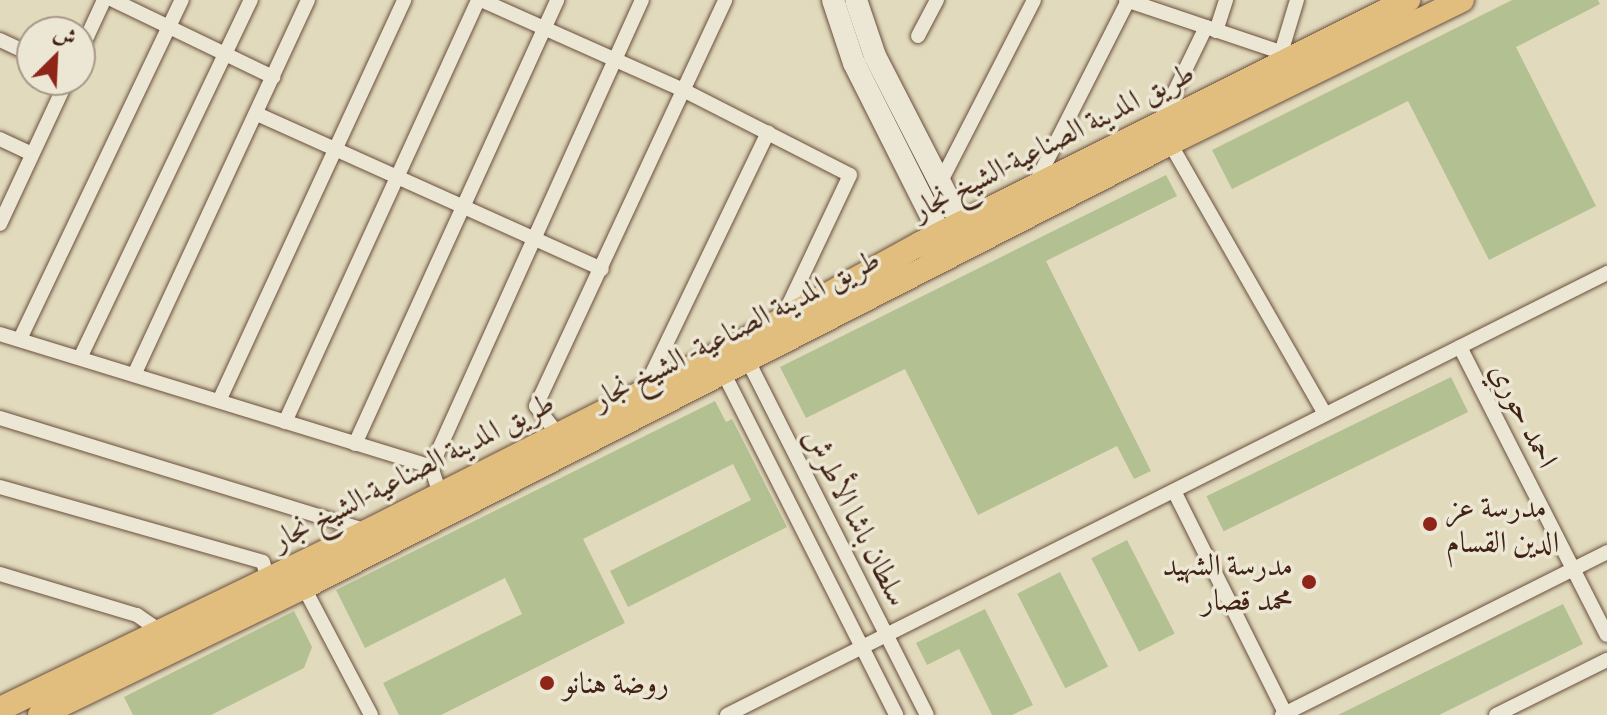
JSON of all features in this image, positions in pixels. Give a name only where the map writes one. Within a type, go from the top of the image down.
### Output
[{"type":"main road","name":"طريق المدينة الصناعية-الشيخ نجار","points":[[742,352],[781,321],[950,229],[1033,187],[1165,134],[1286,54],[1366,11],[1408,0]]},
{"type":"main road","name":"طريق المدينة الصناعية- الشيخ نجار","points":[[40,715],[299,577],[1165,134],[1462,0]]},
{"type":"main road","name":"طريق المدينة الصناعية-الشيخ نجار","points":[[0,709],[268,581],[299,577],[368,531],[557,433],[644,391],[719,363]]},
{"type":"street","points":[[113,0],[273,77]]},
{"type":"street","points":[[20,339],[182,0]]},
{"type":"street","points":[[80,358],[251,0]]},
{"type":"street","points":[[134,375],[308,0]]},
{"type":"street","points":[[219,401],[404,0]]},
{"type":"street","points":[[285,422],[480,0],[683,90],[850,175],[781,321]]},
{"type":"street","points":[[355,444],[557,0]]},
{"type":"street","points":[[440,494],[431,467],[642,0]]},
{"type":"street","points":[[557,433],[536,406],[725,0]]},
{"type":"street","points":[[833,0],[939,186],[950,229]]},
{"type":"street","points":[[856,0],[865,59],[950,229]]},
{"type":"street","points":[[918,36],[937,0]]},
{"type":"street","points":[[939,186],[1034,0]]},
{"type":"street","points":[[1033,187],[1127,0],[1152,4],[1211,29],[1286,54],[1297,0]]},
{"type":"street","points":[[1226,0],[1165,134],[1325,414]]},
{"type":"street","points":[[0,224],[59,96]]},
{"type":"street","points":[[257,114],[602,269]]},
{"type":"street","points":[[644,391],[768,132]]},
{"type":"street","points":[[0,139],[32,154]]},
{"type":"street","points":[[727,715],[1607,273]]},
{"type":"street","points":[[0,334],[431,467]]},
{"type":"street","name":"احمد حوري","points":[[1460,347],[1607,635]]},
{"type":"street","name":"سلطان باشا الأطرش","points":[[742,352],[927,715]]},
{"type":"street","name":"سلطان باشا الأطرش","points":[[719,363],[896,715]]},
{"type":"street","points":[[0,418],[368,531]]},
{"type":"street","points":[[0,487],[263,562],[268,581]]},
{"type":"street","points":[[1174,491],[1284,714],[1607,552]]},
{"type":"street","points":[[0,574],[137,615],[163,633]]},
{"type":"street","points":[[299,577],[371,715]]},
{"type":"street","points":[[1496,715],[1607,660]]},
{"type":"green space","points":[[1512,0],[1598,0],[1600,4],[1516,47],[1596,206],[1489,260],[1408,101],[1232,189],[1212,150]]},
{"type":"green space","points":[[1166,175],[1177,196],[1046,261],[1151,471],[1134,479],[1117,446],[978,515],[905,369],[806,418],[780,367]]},
{"type":"green space","points":[[1451,377],[1468,412],[1224,531],[1207,496]]},
{"type":"green space","points":[[715,401],[726,422],[732,419],[787,527],[628,607],[610,571],[751,500],[733,464],[583,539],[625,623],[441,715],[399,715],[383,683],[522,614],[505,578],[365,648],[336,590]]},
{"type":"green space","points":[[1127,540],[1175,634],[1139,652],[1091,558]]},
{"type":"green space","points":[[1060,572],[1108,666],[1065,688],[1017,594]]},
{"type":"green space","points":[[1563,604],[1583,644],[1439,715],[1338,715]]},
{"type":"green space","points":[[985,609],[1033,705],[1012,715],[992,715],[959,649],[927,665],[916,643]]},
{"type":"green space","points":[[294,611],[312,647],[304,668],[211,715],[133,715],[124,697]]},
{"type":"place","name":"مدرسة عز الدين القسام","points":[[1430,524]]},
{"type":"place","name":"مدرسة الشهيد محمد قصار","points":[[1309,582]]},
{"type":"place","name":"روضة هنانو","points":[[547,683]]}]
